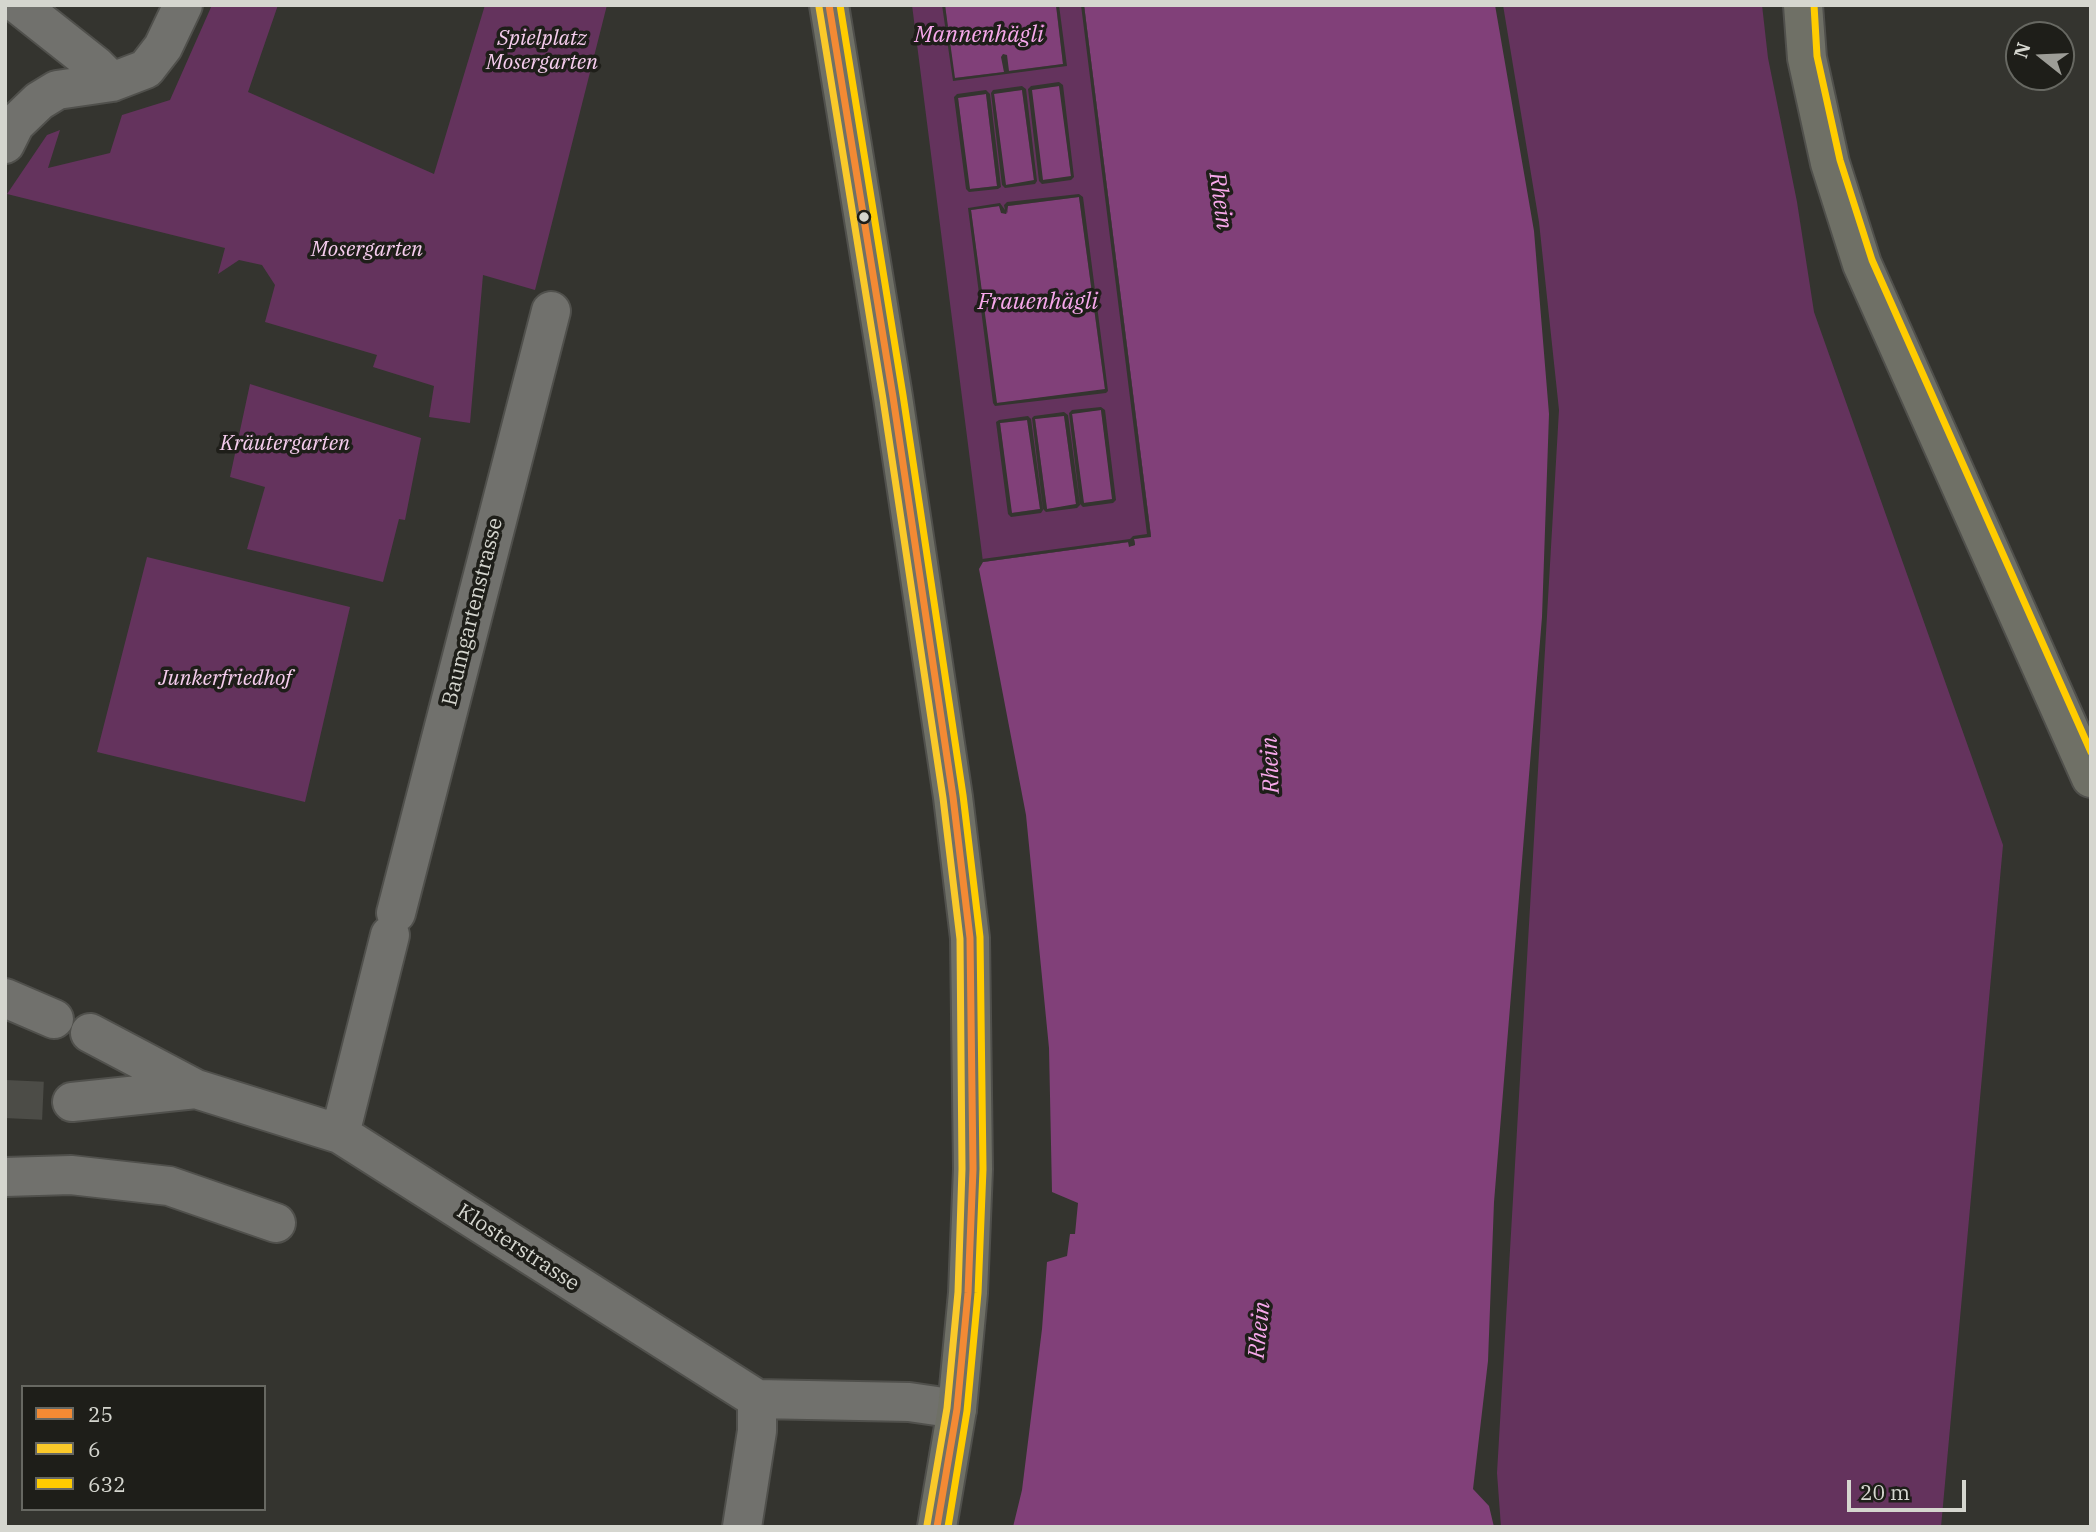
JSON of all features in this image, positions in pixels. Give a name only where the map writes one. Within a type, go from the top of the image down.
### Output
[{"type":"main road","points":[[829,5],[893,397],[953,796],[970,938],[973,1169],[968,1293],[957,1409],[937,1527]]},
{"type":"main road","points":[[1803,5],[1807,58],[1830,163],[1862,264],[2091,778]]},
{"type":"street","points":[[19,5],[96,66],[112,82]]},
{"type":"street","points":[[10,134],[39,100],[57,90],[112,82],[146,69],[163,47],[183,5]]},
{"type":"street","name":"Baumgartenstrasse","points":[[340,1134],[551,311]]},
{"type":"street","points":[[5,998],[54,1018]]},
{"type":"street","name":"Klosterstrasse","points":[[90,1033],[196,1089],[340,1134],[757,1399]]},
{"type":"street","points":[[72,1101],[196,1089]]},
{"type":"street","points":[[5,1177],[71,1175],[169,1186],[276,1223]]},
{"type":"street","points":[[742,1527],[757,1431],[757,1399],[909,1402],[957,1409]]},
{"type":"green space","name":"Mosergarten","points":[[212,5],[278,5],[248,92],[434,174],[485,5],[607,5],[535,290],[483,275],[470,423],[429,417],[434,386],[373,367],[377,355],[265,322],[275,285],[262,265],[239,260],[218,274],[225,248],[7,194],[47,135],[60,130],[48,168],[110,153],[122,115],[170,100]]},
{"type":"green space","points":[[912,5],[1084,5],[1151,537],[1134,539],[1129,547],[1128,542],[983,562]]},
{"type":"green space","points":[[1503,5],[1762,5],[1768,58],[1797,202],[1814,312],[2003,845],[1941,1527],[1501,1527],[1497,1473],[1559,410],[1539,222]]},
{"type":"green space","name":"Kräutergarten","points":[[250,384],[421,438],[405,520],[399,519],[383,582],[247,549],[265,487],[230,477]]},
{"type":"green space","name":"Junkerfriedhof","points":[[147,557],[350,607],[305,802],[97,752]]},
{"type":"water","name":"Mannenhägli","points":[[945,5],[1056,5],[1063,64],[1008,71],[1003,54],[1004,72],[954,78]]},
{"type":"water","name":"Rhein","points":[[1084,5],[1495,5],[1534,231],[1549,414],[1542,617],[1494,1202],[1488,1361],[1473,1489],[1489,1506],[1494,1527],[1013,1527],[1022,1490],[1042,1329],[1047,1262],[1067,1256],[1070,1234],[1075,1234],[1078,1203],[1052,1192],[1049,1048],[1026,815],[979,569],[983,562],[1129,542],[1130,546],[1135,545],[1134,539],[1151,536]]},
{"type":"water","points":[[1060,86],[1071,177],[1042,180],[1031,89]]},
{"type":"water","points":[[1022,90],[1034,181],[1005,185],[994,93]]},
{"type":"water","points":[[986,94],[997,186],[969,189],[958,97]]},
{"type":"water","name":"Frauenhägli","points":[[1079,197],[1105,390],[996,403],[971,210],[1000,206],[1006,214],[1008,206]]},
{"type":"water","points":[[1101,410],[1113,500],[1083,503],[1072,413]]},
{"type":"water","points":[[1064,415],[1076,505],[1047,509],[1035,419]]},
{"type":"water","points":[[1028,420],[1040,509],[1011,513],[1000,423]]},
{"type":"pier","points":[[942,5],[945,5],[955,78],[1004,72],[1001,57],[1003,54],[1007,55],[1009,71],[1063,64],[1056,5],[1059,5],[1067,66],[953,81]]},
{"type":"pier","points":[[1081,5],[1084,5],[1151,537],[1134,539],[1135,545],[1129,547],[1128,542],[983,562],[982,559],[1130,539],[1147,534]]},
{"type":"pier","points":[[1059,82],[1063,85],[1074,177],[1071,180],[1042,184],[1039,181],[1028,89],[1031,86]],"holes":[[[1059,86],[1071,176],[1043,180],[1032,90]]]},
{"type":"pier","points":[[1022,86],[1026,89],[1037,181],[1035,184],[1005,188],[1002,185],[991,93],[993,90]],"holes":[[[1022,90],[1034,180],[1006,185],[994,94]]]},
{"type":"pier","points":[[986,90],[990,94],[1001,187],[998,189],[969,192],[966,189],[954,97],[957,94]],"holes":[[[986,94],[997,186],[970,189],[958,98]]]},
{"type":"pier","points":[[1079,194],[1083,197],[1108,391],[1106,393],[995,406],[993,403],[968,208],[1000,203],[1005,210],[1004,205],[1007,202]],"holes":[[[1079,197],[1105,389],[997,403],[971,210],[999,206],[1001,213],[1006,214],[1008,206]]]},
{"type":"pier","points":[[1101,407],[1105,410],[1116,500],[1113,503],[1083,507],[1080,504],[1069,413],[1072,410]],"holes":[[[1101,410],[1112,499],[1084,503],[1072,414]]]},
{"type":"pier","points":[[1064,412],[1068,415],[1080,505],[1077,508],[1046,512],[1043,509],[1032,418]],"holes":[[[1064,416],[1076,504],[1047,509],[1035,419]]]},
{"type":"pier","points":[[1028,416],[1031,419],[1043,510],[1041,513],[1011,517],[1008,514],[996,422]],"holes":[[[1027,420],[1040,509],[1012,513],[1000,423]]]},
{"type":"tunnel","points":[[5,1099],[72,1102]]},
{"type":"transit line","name":"25","points":[[829,5],[893,397],[953,797],[970,938],[973,1169],[968,1293],[957,1409],[937,1527]]},
{"type":"transit line","name":"632","points":[[840,5],[903,395],[963,795],[980,937],[983,1169],[978,1293],[967,1411],[948,1527]]},
{"type":"transit line","name":"632","points":[[1814,5],[1817,56],[1840,160],[1872,260],[2091,752]]},
{"type":"transit line","name":"6","points":[[819,7],[883,399],[943,798],[960,939],[962,1169],[958,1292],[947,1408],[927,1525]]},
{"type":"park label","name":"Spielplatz Mosergarten","points":[[542,51]]}]
